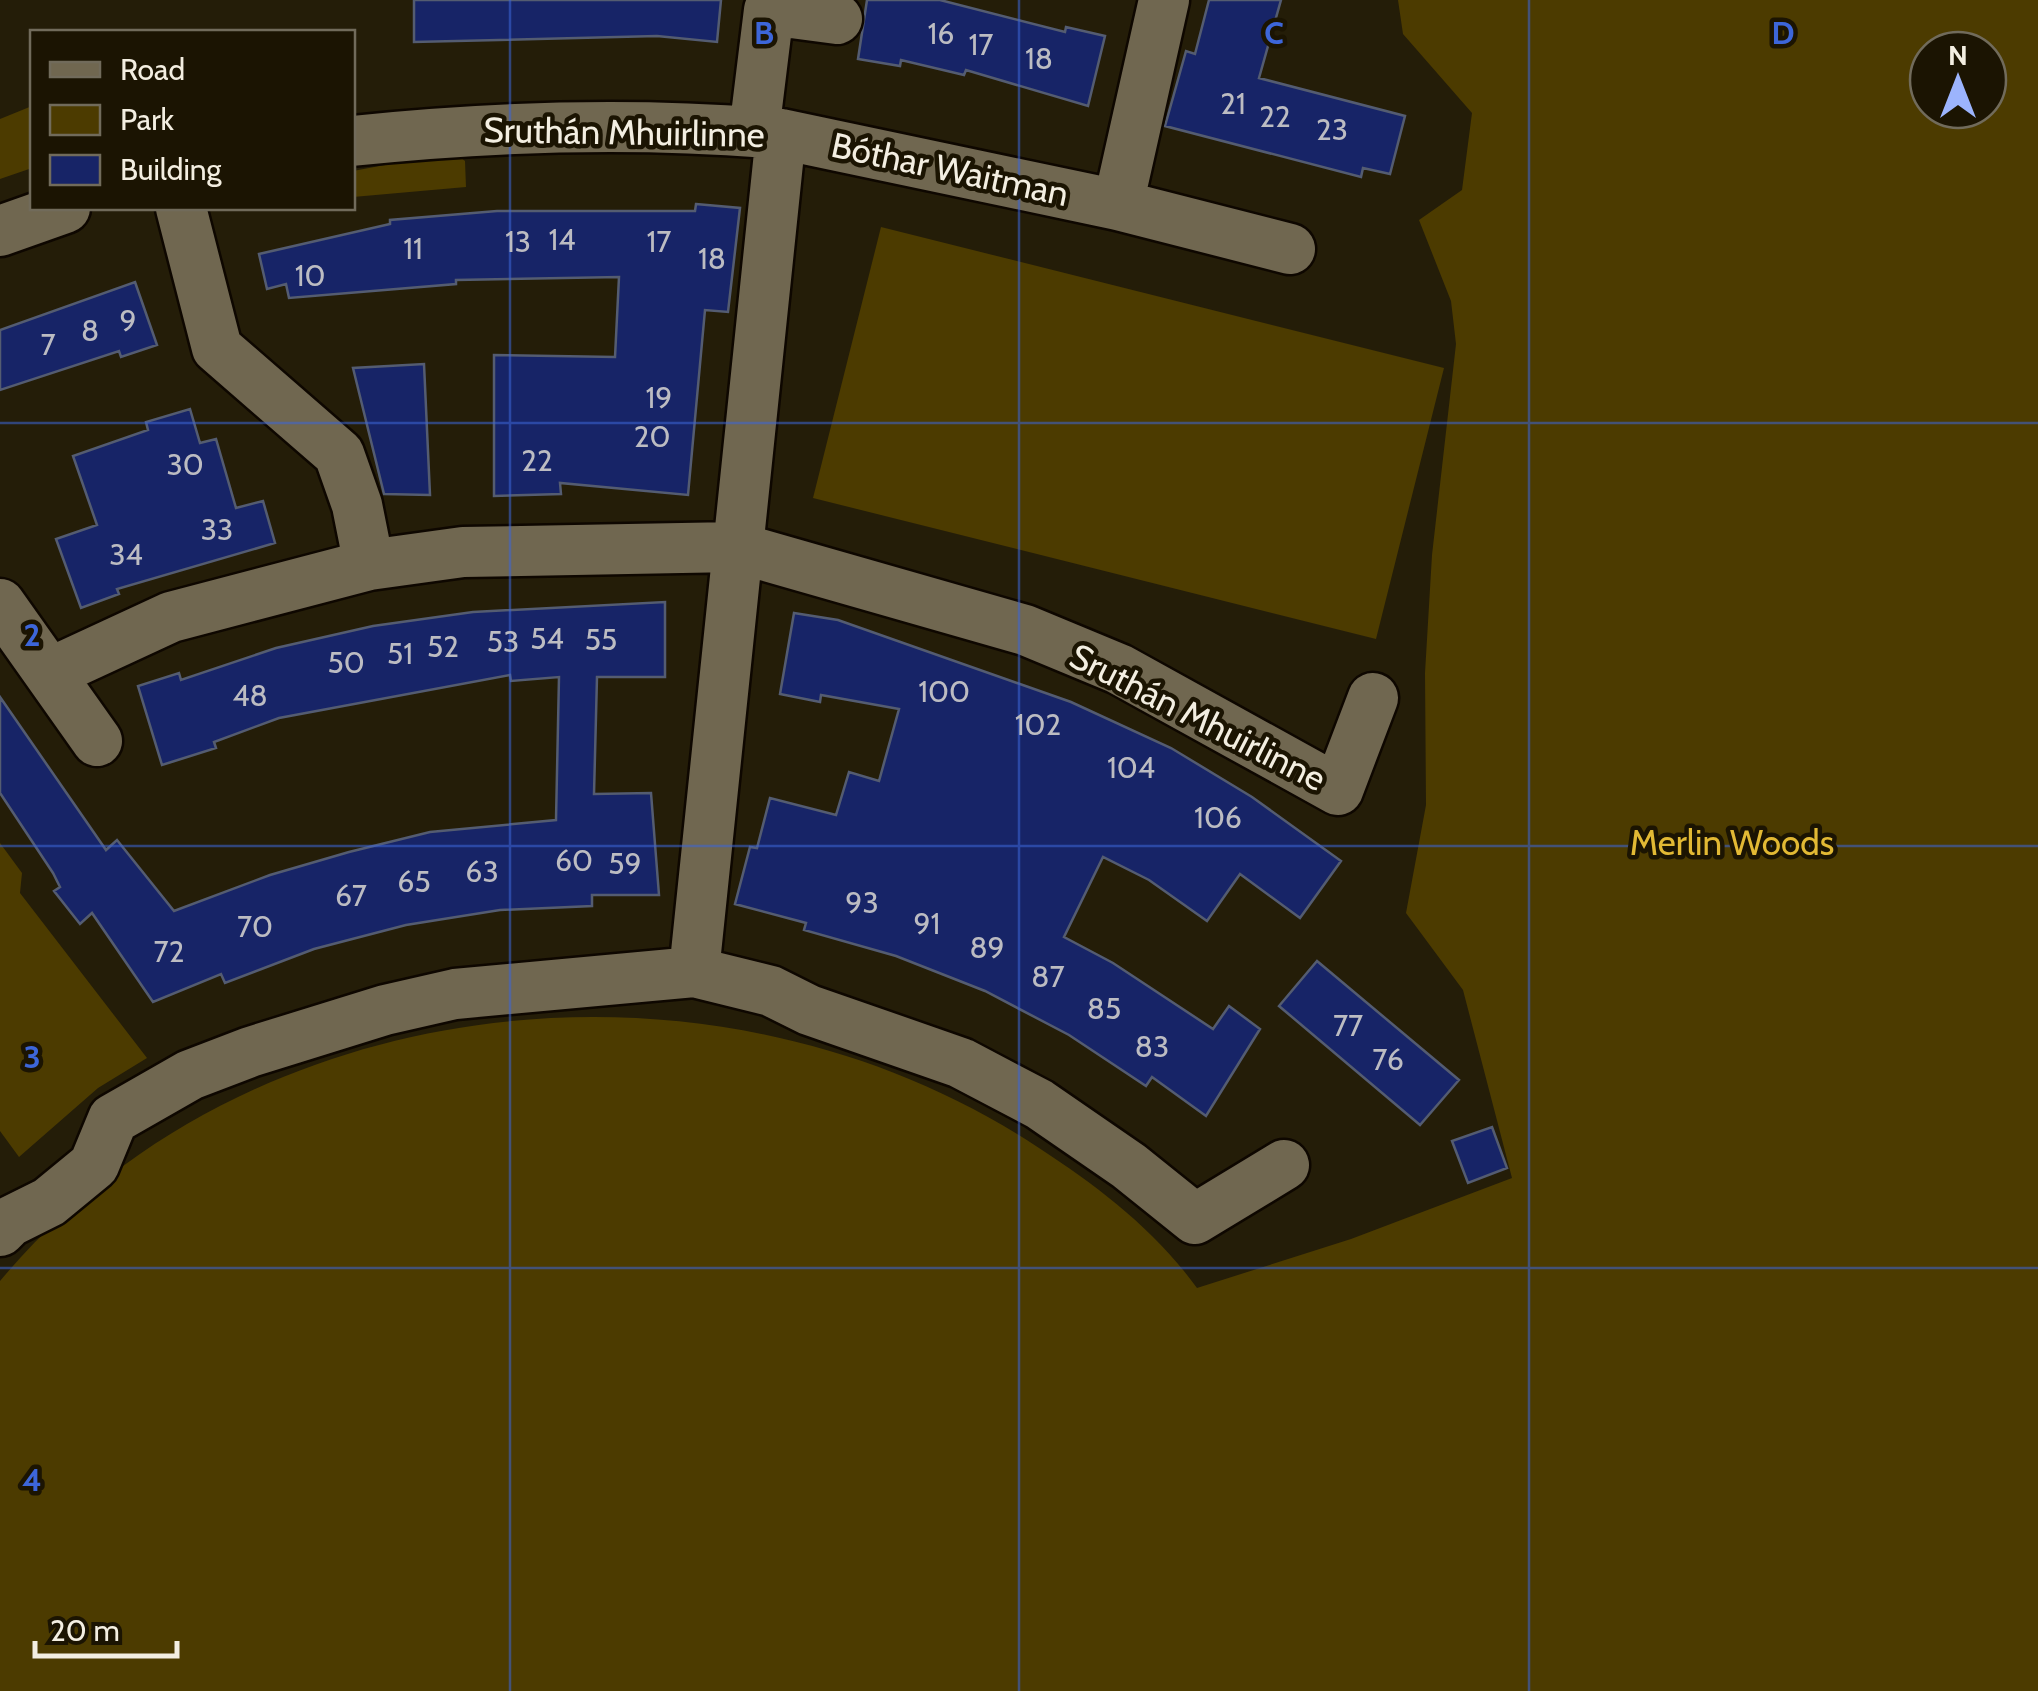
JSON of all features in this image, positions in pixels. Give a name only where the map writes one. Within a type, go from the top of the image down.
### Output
[{"type":"street","name":"Bóthar Waitman","points":[[1118,205],[1164,0]]},
{"type":"street","points":[[768,133],[769,10],[837,19]]},
{"type":"street","name":"Sruthán Mhuirlinne","points":[[355,141],[486,128],[768,133],[735,547],[694,972]]},
{"type":"street","name":"Bóthar Waitman","points":[[768,133],[1118,205],[1290,250]]},
{"type":"street","points":[[0,231],[59,210]]},
{"type":"street","points":[[182,210],[218,348],[339,454],[357,505],[369,564]]},
{"type":"street","name":"Sruthán Mhuirlinne","points":[[50,673],[171,616],[369,564],[464,552],[735,547],[1025,630],[1119,669],[1338,790],[1373,698]]},
{"type":"street","points":[[0,604],[97,741]]},
{"type":"street","points":[[0,1231],[9,1222],[50,1202],[94,1165],[113,1119],[190,1075],[310,1032],[455,994],[694,972],[771,991],[809,1010],[962,1063],[1054,1114],[1129,1166],[1195,1219],[1284,1165]]},
{"type":"green space","name":"Merlin Woods","points":[[1398,0],[2038,0],[2038,1691],[0,1691],[0,1281],[104,1181],[223,1104],[355,1052],[494,1023],[636,1018],[777,1037],[913,1081],[1039,1148],[1125,1211],[1163,1247],[1197,1288],[1351,1239],[1512,1178],[1463,990],[1406,913],[1426,805],[1425,673],[1432,555],[1456,344],[1451,301],[1419,220],[1462,190],[1472,113],[1403,34]]},
{"type":"green space","points":[[30,107],[30,169],[0,179],[0,119]]},
{"type":"green space","points":[[454,152],[465,161],[466,187],[355,197],[355,171]]},
{"type":"green space","points":[[881,227],[1444,368],[1376,639],[813,498]]},
{"type":"green space","points":[[0,843],[22,873],[20,893],[147,1058],[98,1088],[19,1157],[0,1131]]},
{"type":"building","points":[[414,0],[721,0],[717,42],[657,36],[414,42]]},
{"type":"building","points":[[867,0],[940,0],[1065,32],[1066,27],[1105,36],[1088,106],[966,70],[964,75],[901,60],[900,66],[858,59]]},
{"type":"building","points":[[1209,0],[1281,0],[1259,78],[1405,116],[1390,174],[1363,168],[1361,177],[1165,126],[1186,51],[1195,54]]},
{"type":"building","points":[[696,204],[740,208],[728,312],[705,310],[688,495],[560,483],[561,494],[494,496],[494,355],[615,357],[619,277],[456,280],[456,284],[289,298],[286,284],[267,289],[259,254],[390,224],[390,220],[497,211],[695,211]]},
{"type":"building","points":[[135,282],[157,345],[121,357],[119,351],[0,390],[0,330]]},
{"type":"building","points":[[424,364],[430,495],[384,494],[353,368]]},
{"type":"building","points":[[190,409],[200,443],[216,439],[236,508],[263,501],[275,543],[117,589],[119,594],[81,608],[56,539],[97,525],[73,456],[148,430],[146,422]]},
{"type":"building","points":[[665,602],[665,677],[597,677],[594,794],[651,793],[659,895],[592,895],[592,906],[500,910],[406,925],[314,949],[225,983],[221,974],[153,1002],[92,913],[80,924],[54,891],[60,887],[53,873],[0,793],[0,697],[106,850],[117,840],[174,911],[270,875],[430,832],[556,820],[559,677],[511,681],[510,675],[279,718],[214,742],[216,748],[162,765],[138,686],[179,673],[181,680],[276,648],[373,626],[473,612]]},
{"type":"building","points":[[794,613],[838,620],[1071,702],[1171,748],[1252,797],[1341,861],[1300,918],[1240,874],[1207,921],[1149,880],[1103,857],[1064,937],[1113,963],[1213,1029],[1229,1006],[1260,1029],[1206,1116],[1152,1077],[1146,1086],[1069,1035],[985,991],[896,956],[804,930],[806,923],[735,904],[750,847],[757,848],[770,798],[836,815],[849,772],[879,781],[899,709],[821,695],[820,702],[780,694]]},
{"type":"building","points":[[1317,961],[1459,1080],[1420,1125],[1279,1006]]},
{"type":"building","points":[[1492,1127],[1507,1168],[1468,1183],[1452,1141]]}]
